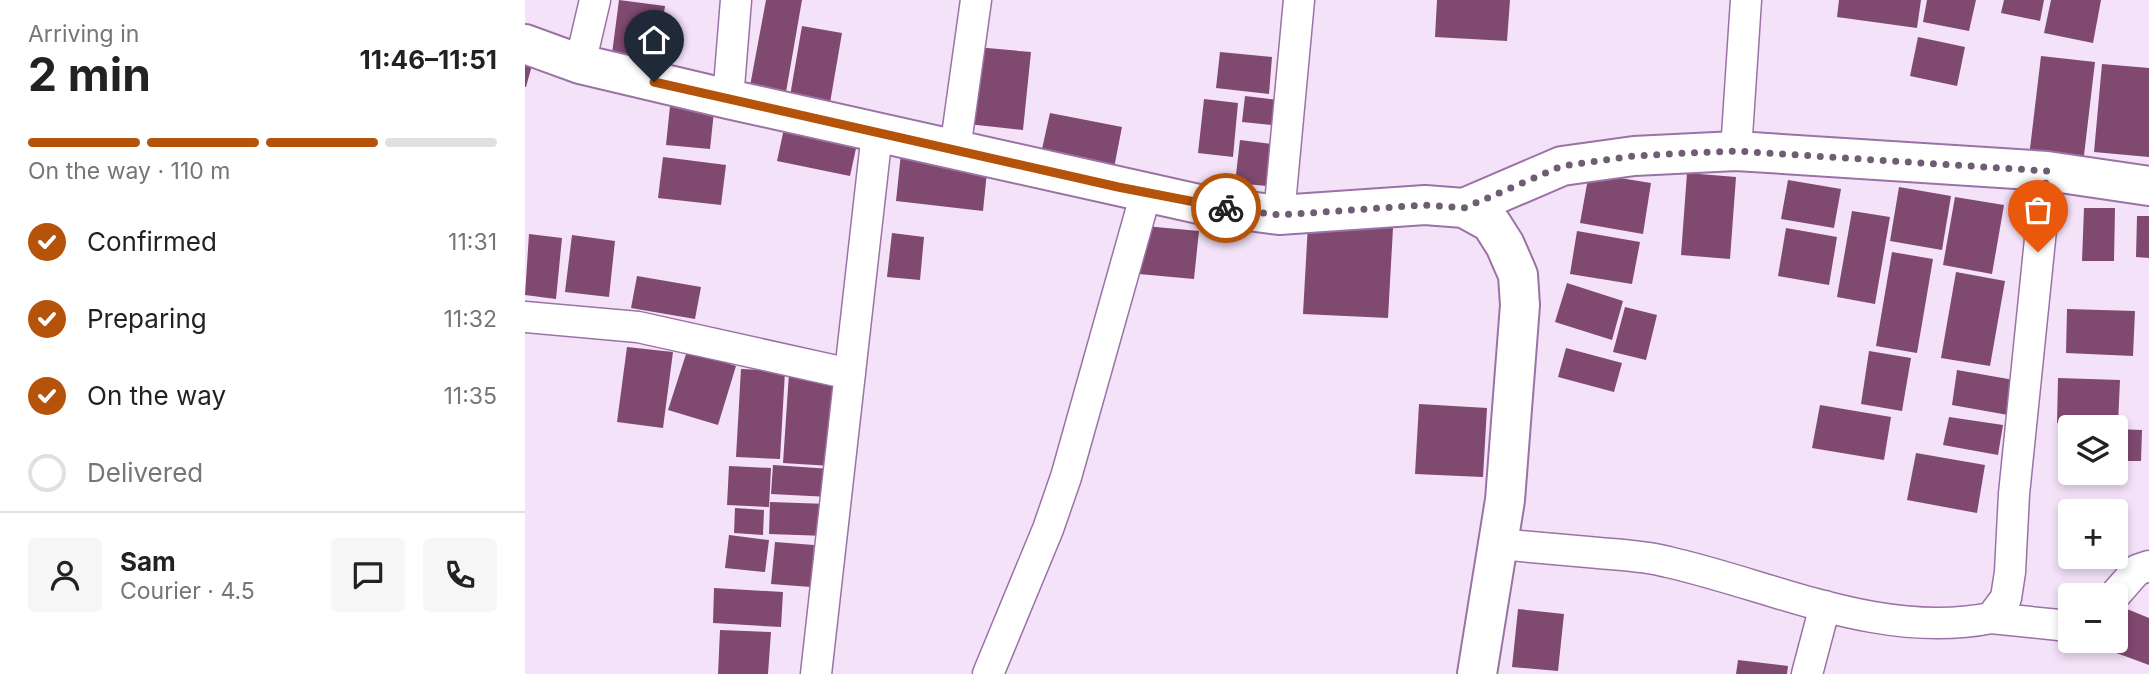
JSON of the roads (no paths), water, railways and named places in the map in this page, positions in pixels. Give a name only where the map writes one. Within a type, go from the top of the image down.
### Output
[{"type":"street","points":[[580,64],[595,0]]},
{"type":"street","points":[[728,99],[736,0]]},
{"type":"street","points":[[955,150],[976,0]]},
{"type":"street","points":[[1279,215],[1299,0]]},
{"type":"street","points":[[1736,151],[1746,0]]},
{"type":"street","points":[[525,44],[580,64],[1203,205],[1279,215],[1425,205],[1464,208],[1491,223],[1505,245],[1518,275],[1520,305],[1505,500],[1476,674]]},
{"type":"street","points":[[816,674],[877,133]]},
{"type":"street","points":[[1464,208],[1562,166],[1634,156],[1736,151],[2047,171],[2149,186]]},
{"type":"street","points":[[1991,618],[2006,598],[2010,572],[2014,494],[2047,171]]},
{"type":"street","points":[[988,674],[1048,529],[1066,477],[1146,192]]},
{"type":"street","points":[[525,317],[638,327],[850,374]]},
{"type":"street","points":[[1498,544],[1667,561],[1871,617],[1932,623],[1968,623],[1991,618],[2058,625]]},
{"type":"street","points":[[2126,583],[2137,570],[2149,566]]},
{"type":"street","points":[[1807,674],[1825,606]]}]
